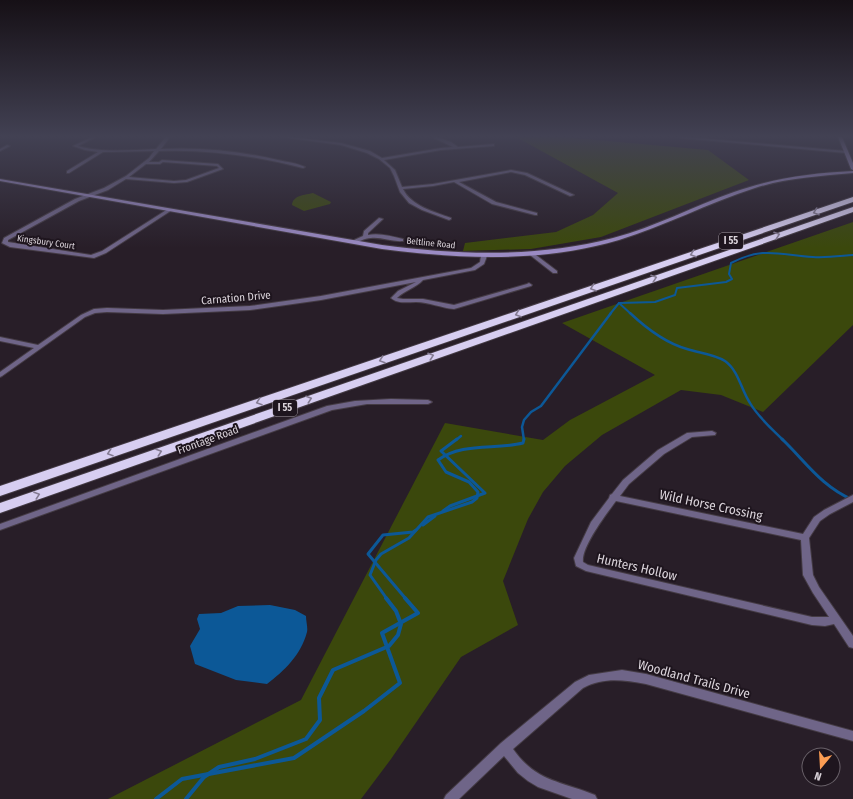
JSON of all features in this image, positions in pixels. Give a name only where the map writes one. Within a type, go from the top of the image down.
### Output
[{"type":"highway","name":"I 55","points":[[0,491],[853,199]]},
{"type":"highway","name":"I 55","points":[[0,508],[853,209]]},
{"type":"main road","name":"Beltline Road","points":[[2,181],[354,242],[429,253],[484,256],[532,254],[567,250],[616,239],[763,184],[821,174]]},
{"type":"street","points":[[90,196],[129,174]]},
{"type":"street","points":[[124,178],[174,182],[187,181],[206,174]]},
{"type":"street","points":[[396,174],[405,195],[414,203],[449,219]]},
{"type":"street","points":[[401,188],[433,185],[487,174]]},
{"type":"street","points":[[527,174],[572,195]]},
{"type":"street","points":[[455,181],[494,203],[535,214]]},
{"type":"street","name":"Kingsbury Court","points":[[90,196],[77,200],[6,239],[5,243],[92,257],[104,252],[170,210]]},
{"type":"street","points":[[354,242],[364,236],[366,232],[381,219]]},
{"type":"street","points":[[364,236],[378,236],[401,240]]},
{"type":"street","points":[[532,254],[555,272]]},
{"type":"street","name":"Carnation Drive","points":[[0,375],[83,316],[100,310],[163,312],[250,308],[321,298],[473,269],[482,263],[484,256]]},
{"type":"street","points":[[422,278],[419,282],[401,292],[394,298],[401,301],[419,300],[454,307],[529,284]]},
{"type":"street","points":[[0,339],[39,347]]},
{"type":"street","name":"Frontage Road","points":[[0,527],[330,408],[357,402],[373,401],[428,402]]},
{"type":"street","name":"Hunters Hollow","points":[[712,433],[690,435],[661,452],[626,482],[613,497],[594,524],[580,552],[578,558],[579,564],[586,568],[812,621],[825,622],[836,620]]},
{"type":"street","name":"Wild Horse Crossing","points":[[613,497],[804,538]]},
{"type":"street","points":[[853,498],[817,519],[804,538],[808,575],[816,590],[853,644]]},
{"type":"street","name":"Woodland Trails Drive","points":[[450,799],[506,747],[579,685],[599,677],[616,675],[646,679],[853,736]]},
{"type":"street","points":[[506,747],[518,766],[537,780],[591,799]]},
{"type":"green space","points":[[584,174],[741,174],[749,180],[601,237],[531,249],[463,251],[465,243],[556,232],[593,215],[618,193]]},
{"type":"green space","points":[[313,193],[331,202],[330,204],[304,211],[292,205],[297,197]]},
{"type":"green space","points":[[853,222],[853,325],[763,412],[721,395],[681,390],[602,435],[565,466],[543,492],[528,519],[503,581],[518,625],[461,657],[391,759],[361,799],[108,799],[301,700],[445,423],[543,440],[570,420],[655,375],[562,323]]},
{"type":"water","points":[[270,605],[295,610],[306,616],[307,630],[301,648],[280,674],[267,684],[236,680],[195,664],[190,646],[200,629],[197,619],[199,614],[221,613],[238,606]]},
{"type":"waterway","points":[[620,303],[655,302],[675,295],[677,288],[726,282],[732,279],[729,274],[731,263],[762,253],[818,257],[853,255]]},
{"type":"waterway","points":[[610,314],[619,303],[631,314]]},
{"type":"waterway","points":[[524,439],[522,427],[524,420],[531,412],[541,406],[611,313]]},
{"type":"waterway","points":[[630,313],[649,329],[671,343],[716,357],[730,365],[737,375],[753,408],[782,439]]},
{"type":"waterway","points":[[456,440],[461,436]]},
{"type":"waterway","points":[[445,455],[441,451],[457,439]]},
{"type":"waterway","points":[[445,455],[457,451],[479,447],[523,443],[524,439]]},
{"type":"waterway","points":[[782,439],[823,481],[853,500]]},
{"type":"waterway","points":[[445,455],[485,493],[477,496]]},
{"type":"waterway","points":[[445,455],[438,460],[446,472],[469,482],[478,492],[477,496]]},
{"type":"waterway","points":[[375,562],[381,554],[409,538],[428,517],[472,502],[477,496]]},
{"type":"waterway","points":[[443,511],[450,506],[477,496]]},
{"type":"waterway","points":[[423,525],[435,516]]},
{"type":"waterway","points":[[375,562],[368,554],[383,535],[413,532],[416,530]]},
{"type":"waterway","points":[[375,562],[406,599]]},
{"type":"waterway","points":[[375,562],[370,575],[387,599]]},
{"type":"waterway","points":[[386,598],[396,611],[401,623]]},
{"type":"waterway","points":[[401,623],[418,613],[405,598]]},
{"type":"waterway","points":[[387,647],[382,633],[401,623]]},
{"type":"waterway","points":[[387,647],[398,635],[401,623]]},
{"type":"waterway","points":[[208,774],[219,767],[255,759],[306,739],[320,720],[319,698],[333,670],[387,647]]},
{"type":"waterway","points":[[208,774],[294,758],[364,711],[400,683],[387,647]]},
{"type":"waterway","points":[[156,799],[182,779],[208,774]]},
{"type":"waterway","points":[[186,799],[204,777],[208,774]]}]
